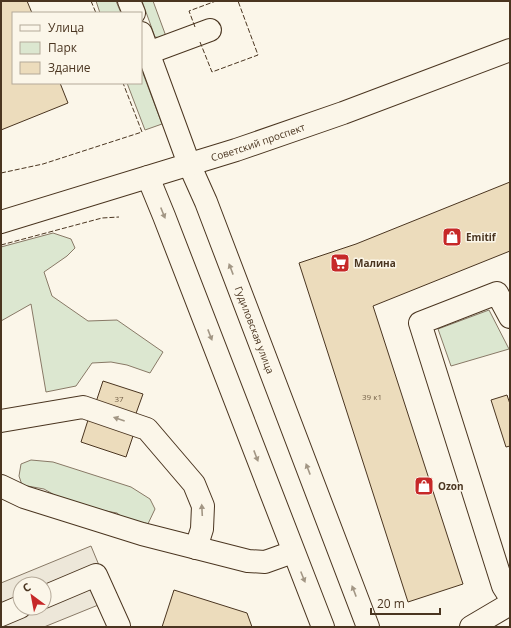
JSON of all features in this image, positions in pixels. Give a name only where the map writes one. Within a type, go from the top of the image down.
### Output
[{"type":"street","points":[[129,1],[134,12]]},
{"type":"street","points":[[148,53],[210,30]]},
{"type":"street","name":"Гудиловская улица","points":[[142,36],[189,164],[206,202],[368,627]]},
{"type":"street","name":"Советский проспект","points":[[1,222],[236,150],[343,113],[510,50]]},
{"type":"street","points":[[148,177],[323,627]]},
{"type":"street","points":[[510,317],[497,293],[420,322],[503,586],[510,597]]},
{"type":"street","points":[[1,421],[83,407],[147,429],[194,484],[203,506],[202,529],[196,548]]},
{"type":"street","points":[[1,486],[24,497],[142,534],[248,561],[265,562],[293,552]]},
{"type":"street","points":[[52,594],[96,575],[119,626]]},
{"type":"street","points":[[471,627],[510,604]]},
{"type":"street","points":[[1,615],[12,610]]},
{"type":"green space","points":[[96,1],[116,1],[121,12],[100,12]]},
{"type":"green space","points":[[142,1],[153,1],[167,39],[155,37]]},
{"type":"green space","points":[[142,71],[162,124],[145,130],[127,84],[142,84]]},
{"type":"green space","points":[[53,233],[71,239],[75,248],[67,256],[44,272],[52,296],[88,321],[117,320],[163,352],[150,373],[127,365],[111,362],[92,363],[76,386],[46,392],[31,304],[1,321],[1,247]]},
{"type":"green space","points":[[489,310],[509,349],[451,366],[438,329]]},
{"type":"green space","points":[[31,460],[53,462],[131,487],[150,499],[155,509],[146,528],[134,527],[117,513],[72,505],[44,489],[22,485],[19,476],[21,464]]},
{"type":"shaded area","points":[[91,546],[113,599],[44,627],[1,627],[1,583],[12,578],[12,616],[52,616],[52,576],[18,576]]},
{"type":"building","points":[[1,1],[27,1],[32,12],[12,12],[12,84],[60,84],[68,103],[1,130]]},
{"type":"building","points":[[510,182],[510,251],[373,306],[463,584],[408,602],[299,263],[356,244]]},
{"type":"building","points":[[103,381],[143,394],[134,419],[95,405]]},
{"type":"building","points":[[507,395],[510,404],[510,446],[506,447],[491,400]]},
{"type":"building","points":[[89,417],[134,433],[126,457],[81,442]]},
{"type":"building","points":[[174,590],[247,613],[252,627],[162,627]]},
{"type":"fence","points":[[91,1],[96,12]]},
{"type":"fence","points":[[195,27],[189,11],[216,1]]},
{"type":"fence","points":[[200,42],[212,72],[258,55],[238,1]]},
{"type":"fence","points":[[1,173],[43,164],[142,132],[123,84]]},
{"type":"fence","points":[[1,245],[102,218],[119,217]]},
{"type":"place","name":"Emitif","points":[[452,237]]},
{"type":"place","name":"Малина","points":[[340,263]]},
{"type":"place","name":"Ozon","points":[[424,486]]}]
